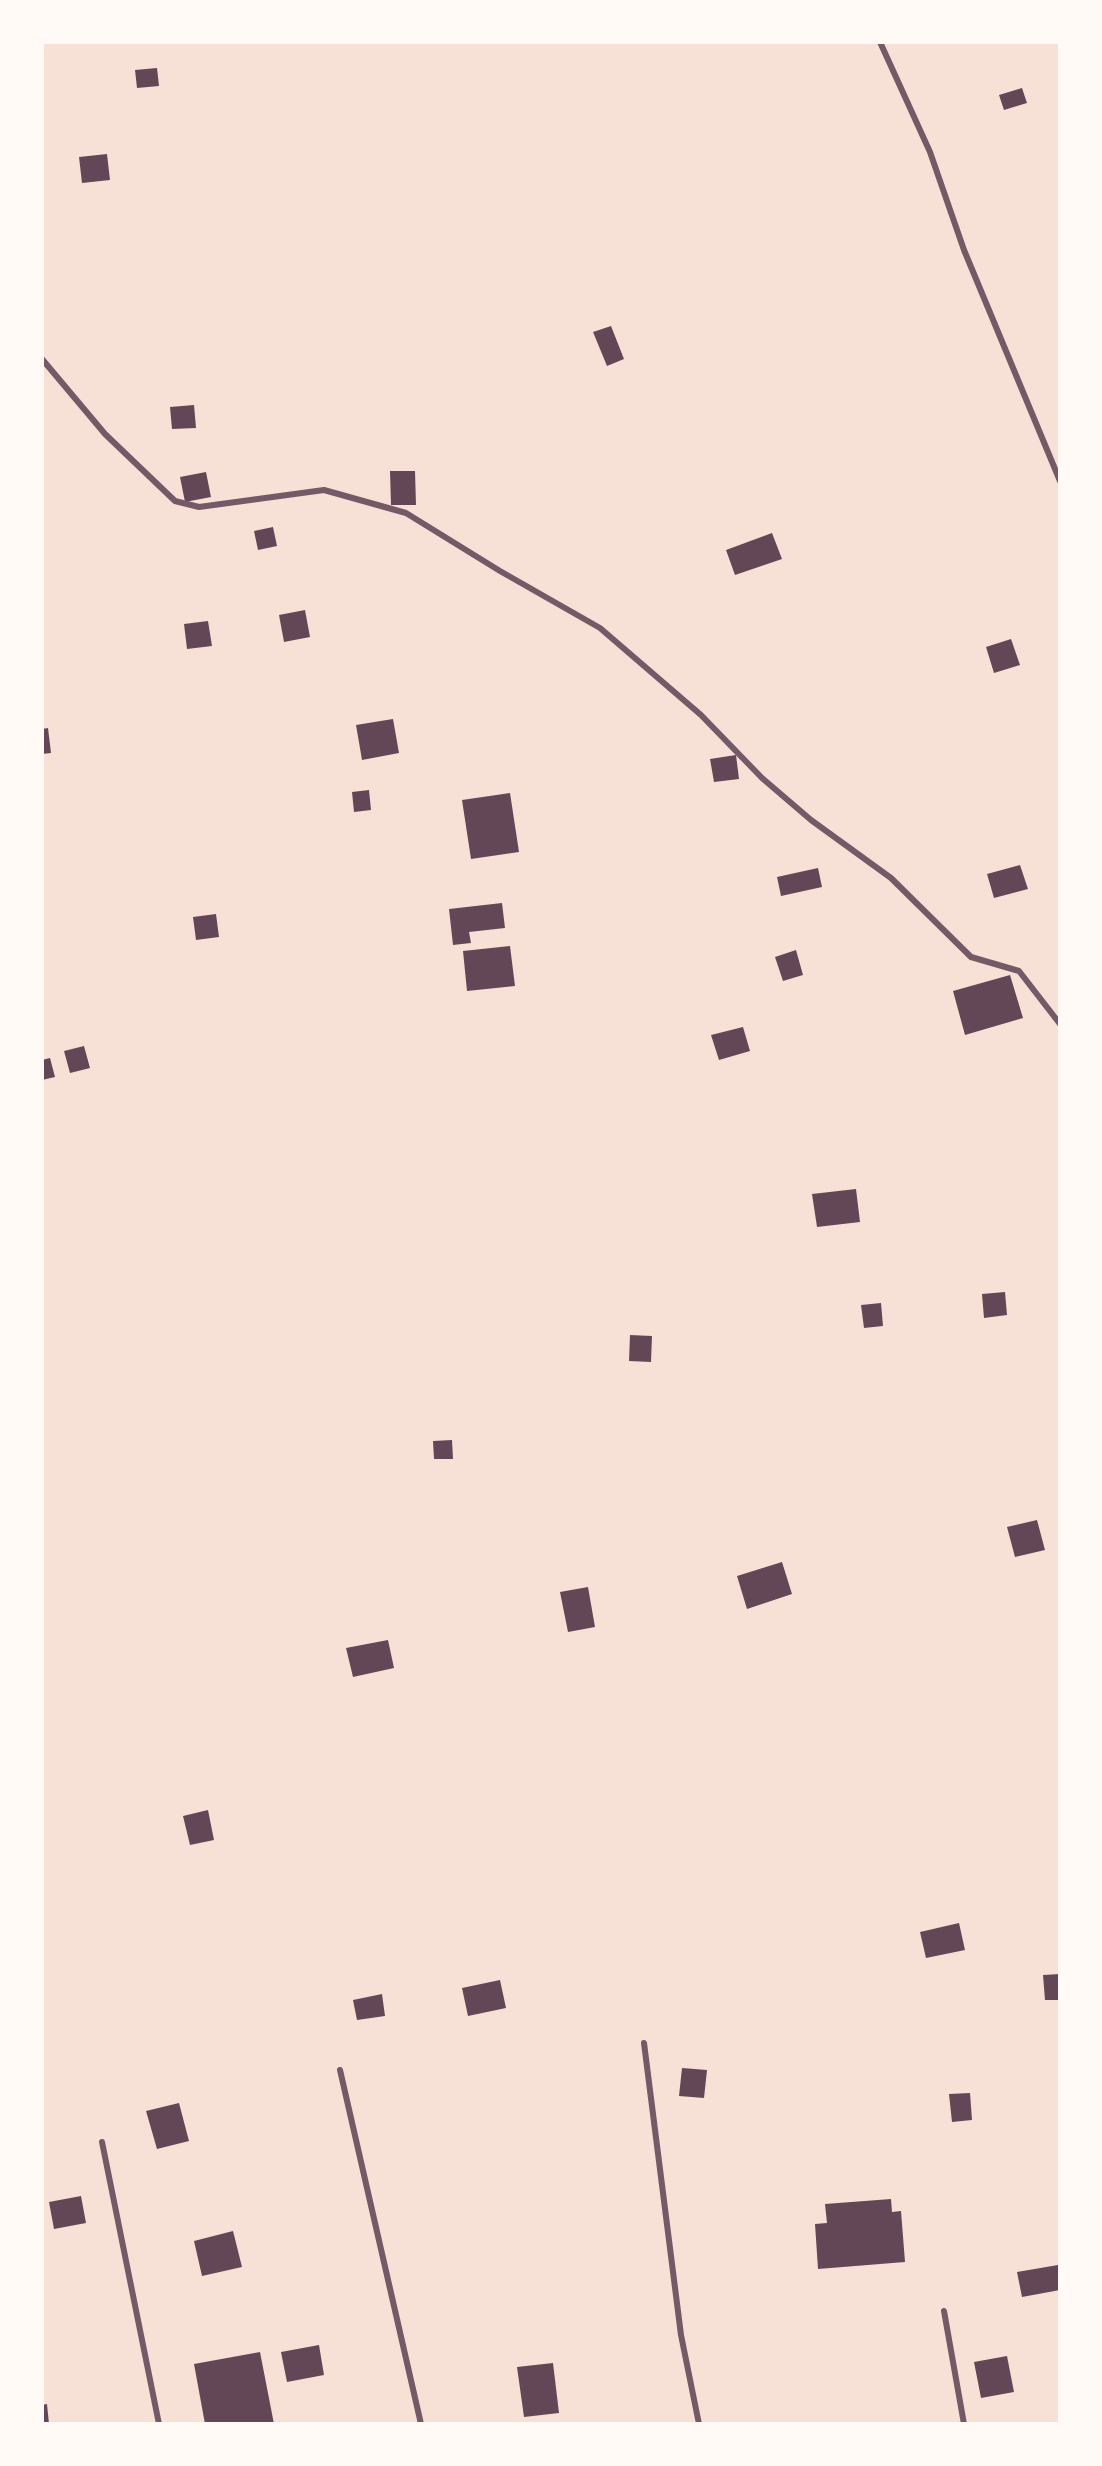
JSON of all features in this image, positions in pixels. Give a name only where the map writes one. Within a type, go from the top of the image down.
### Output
[{"type":"street","points":[[880,42],[930,152],[964,250],[1060,481]]},
{"type":"street","points":[[42,359],[105,434],[175,501],[199,507],[324,490],[406,513],[500,571],[600,628],[700,715],[762,778],[811,820],[891,878],[971,957],[1019,971],[1060,1024]]},
{"type":"street","points":[[644,2043],[681,2335],[699,2424]]},
{"type":"street","points":[[340,2070],[421,2424]]},
{"type":"street","points":[[102,2142],[159,2424]]},
{"type":"street","points":[[944,2311],[964,2424]]},
{"type":"building","points":[[157,68],[159,86],[137,88],[135,70]]},
{"type":"building","points":[[1022,88],[1027,103],[1004,110],[999,95]]},
{"type":"building","points":[[107,154],[110,180],[82,183],[79,157]]},
{"type":"building","points":[[611,326],[624,359],[607,366],[593,332]]},
{"type":"building","points":[[194,405],[196,428],[172,429],[170,407]]},
{"type":"building","points":[[390,471],[415,471],[416,505],[391,505]]},
{"type":"building","points":[[206,472],[211,497],[185,502],[180,477]]},
{"type":"building","points":[[273,527],[277,546],[258,550],[254,531]]},
{"type":"building","points":[[772,533],[782,559],[735,575],[726,550]]},
{"type":"building","points":[[305,610],[310,637],[284,642],[279,615]]},
{"type":"building","points":[[208,621],[212,646],[187,649],[184,624]]},
{"type":"building","points":[[1011,639],[1020,665],[994,673],[986,647]]},
{"type":"building","points":[[393,719],[399,753],[362,760],[356,725]]},
{"type":"building","points":[[48,728],[51,753],[42,754],[42,729]]},
{"type":"building","points":[[736,755],[739,779],[714,782],[710,759]]},
{"type":"building","points":[[369,790],[371,810],[354,812],[352,792]]},
{"type":"building","points":[[510,793],[519,852],[471,859],[462,800]]},
{"type":"building","points":[[1020,865],[1028,889],[994,898],[987,874]]},
{"type":"building","points":[[818,868],[822,887],[781,896],[777,877]]},
{"type":"building","points":[[502,903],[505,928],[469,932],[471,943],[453,945],[449,909]]},
{"type":"building","points":[[216,914],[219,937],[196,940],[193,917]]},
{"type":"building","points":[[510,946],[515,986],[467,991],[463,951]]},
{"type":"building","points":[[796,950],[803,975],[783,981],[775,957]]},
{"type":"building","points":[[1010,975],[1023,1018],[965,1035],[953,991]]},
{"type":"building","points":[[743,1027],[750,1051],[719,1060],[711,1035]]},
{"type":"building","points":[[84,1046],[90,1068],[70,1073],[64,1051]]},
{"type":"building","points":[[50,1058],[55,1077],[42,1080],[42,1060]]},
{"type":"building","points":[[856,1189],[860,1222],[817,1227],[812,1194]]},
{"type":"building","points":[[1005,1292],[1007,1315],[984,1318],[982,1294]]},
{"type":"building","points":[[881,1303],[883,1326],[864,1328],[861,1305]]},
{"type":"building","points":[[630,1335],[652,1336],[651,1362],[629,1361]]},
{"type":"building","points":[[452,1440],[453,1459],[434,1459],[433,1441]]},
{"type":"building","points":[[1037,1520],[1045,1550],[1015,1557],[1007,1527]]},
{"type":"building","points":[[782,1562],[792,1594],[747,1609],[737,1576]]},
{"type":"building","points":[[588,1587],[595,1627],[568,1632],[560,1592]]},
{"type":"building","points":[[388,1640],[394,1668],[353,1677],[346,1648]]},
{"type":"building","points":[[208,1810],[214,1840],[190,1845],[183,1816]]},
{"type":"building","points":[[959,1923],[965,1950],[926,1958],[920,1932]]},
{"type":"building","points":[[1060,1974],[1060,2000],[1045,2000],[1043,1975]]},
{"type":"building","points":[[500,1980],[506,2008],[468,2016],[462,1988]]},
{"type":"building","points":[[382,1994],[385,2016],[357,2020],[353,2000]]},
{"type":"building","points":[[682,2068],[707,2070],[704,2098],[679,2096]]},
{"type":"building","points":[[970,2093],[972,2120],[952,2122],[949,2094]]},
{"type":"building","points":[[179,2103],[189,2141],[157,2149],[146,2111]]},
{"type":"building","points":[[81,2196],[86,2223],[54,2229],[49,2202]]},
{"type":"building","points":[[891,2199],[892,2212],[901,2211],[905,2262],[818,2269],[815,2224],[827,2223],[825,2204]]},
{"type":"building","points":[[233,2231],[242,2267],[202,2276],[194,2241]]},
{"type":"building","points":[[1058,2265],[1060,2290],[1022,2297],[1017,2272]]},
{"type":"building","points":[[319,2345],[324,2375],[287,2382],[281,2352]]},
{"type":"building","points":[[260,2352],[274,2424],[205,2424],[194,2364]]},
{"type":"building","points":[[1007,2356],[1014,2392],[981,2398],[974,2362]]},
{"type":"building","points":[[553,2363],[559,2413],[524,2417],[517,2367]]},
{"type":"building","points":[[47,2404],[49,2424],[42,2424],[42,2405]]}]
